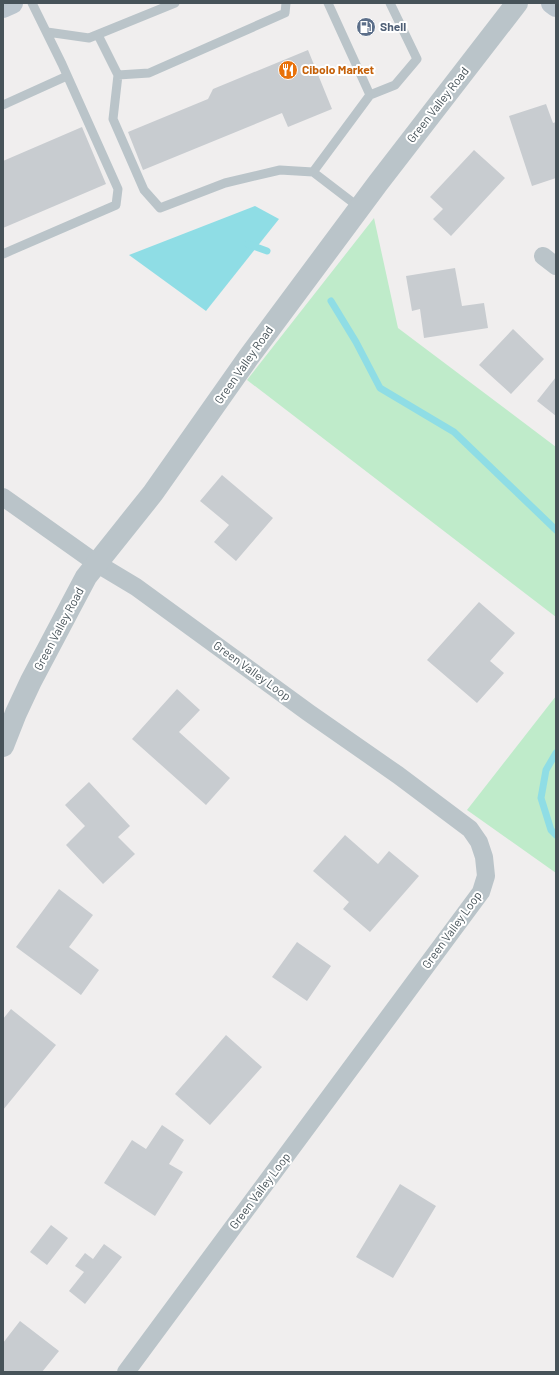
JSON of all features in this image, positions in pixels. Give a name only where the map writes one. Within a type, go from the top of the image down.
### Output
[{"type":"main road","points":[[3,7],[12,3]]},
{"type":"main road","points":[[552,3],[556,6]]},
{"type":"street","name":"Green Valley Road","points":[[3,746],[16,712],[31,681],[86,577],[153,493],[234,380],[248,358],[360,208],[517,3]]},
{"type":"street","name":"Green Valley Loop","points":[[3,497],[96,563],[136,587],[309,713],[398,775],[470,829],[479,842],[484,857],[486,876],[481,892],[126,1372]]},
{"type":"lane","points":[[3,254],[116,205],[118,189],[32,3]]},
{"type":"lane","points":[[46,32],[89,38],[175,3]]},
{"type":"lane","points":[[118,75],[149,73],[286,13],[286,3]]},
{"type":"lane","points":[[328,3],[370,95]]},
{"type":"lane","points":[[313,172],[370,95],[395,85],[416,59],[390,3]]},
{"type":"lane","points":[[98,35],[118,75],[113,119],[144,190],[160,208],[225,183],[280,170],[313,172],[360,208]]},
{"type":"lane","points":[[3,105],[67,76]]},
{"type":"green space","points":[[374,218],[398,328],[556,447],[556,617],[247,380]]},
{"type":"green space","points":[[556,696],[556,873],[467,810]]},
{"type":"water","points":[[255,206],[279,219],[206,311],[129,255]]},
{"type":"building","points":[[308,50],[332,109],[288,127],[282,113],[143,170],[128,132],[208,99],[213,89]]},
{"type":"building","points":[[546,104],[553,123],[556,122],[556,178],[532,186],[509,116]]},
{"type":"building","points":[[82,127],[106,184],[3,228],[3,161]]},
{"type":"building","points":[[474,150],[505,178],[451,236],[433,219],[443,209],[430,197]]},
{"type":"building","points":[[455,268],[462,306],[484,303],[488,328],[424,338],[420,309],[412,311],[406,276]]},
{"type":"building","points":[[513,329],[544,359],[511,394],[479,365]]},
{"type":"building","points":[[556,377],[556,416],[537,401]]},
{"type":"building","points":[[222,475],[273,518],[236,561],[214,542],[229,525],[200,501]]},
{"type":"building","points":[[479,602],[515,633],[490,661],[504,673],[477,703],[427,660]]},
{"type":"building","points":[[177,689],[200,710],[179,732],[230,778],[206,805],[132,739]]},
{"type":"building","points":[[89,782],[130,826],[118,837],[135,854],[103,884],[66,845],[85,826],[65,805]]},
{"type":"building","points":[[345,835],[378,864],[389,851],[419,876],[370,932],[343,909],[349,902],[313,871]]},
{"type":"building","points":[[59,889],[93,915],[69,947],[99,970],[81,995],[16,947]]},
{"type":"building","points":[[297,942],[331,966],[307,1001],[272,977]]},
{"type":"building","points":[[11,1009],[56,1045],[3,1110],[3,1019]]},
{"type":"building","points":[[226,1035],[262,1067],[210,1125],[175,1094]]},
{"type":"building","points":[[162,1125],[184,1140],[169,1164],[183,1172],[155,1216],[104,1183],[132,1140],[146,1149]]},
{"type":"building","points":[[400,1184],[436,1206],[393,1278],[356,1257]]},
{"type":"building","points":[[51,1225],[68,1238],[47,1265],[30,1252]]},
{"type":"building","points":[[104,1244],[122,1257],[85,1304],[69,1291],[84,1272],[75,1266],[85,1253],[93,1259]]},
{"type":"building","points":[[20,1321],[59,1351],[42,1372],[3,1372],[3,1343]]},
{"type":"waterway","points":[[248,244],[267,251]]},
{"type":"waterway","points":[[331,301],[356,342],[380,388],[454,432],[556,530]]},
{"type":"waterway","points":[[556,753],[546,770],[541,798],[551,830],[556,835]]},
{"type":"place","name":"Shell","points":[[366,27]]},
{"type":"place","name":"Cibolo Market","points":[[288,70]]}]
